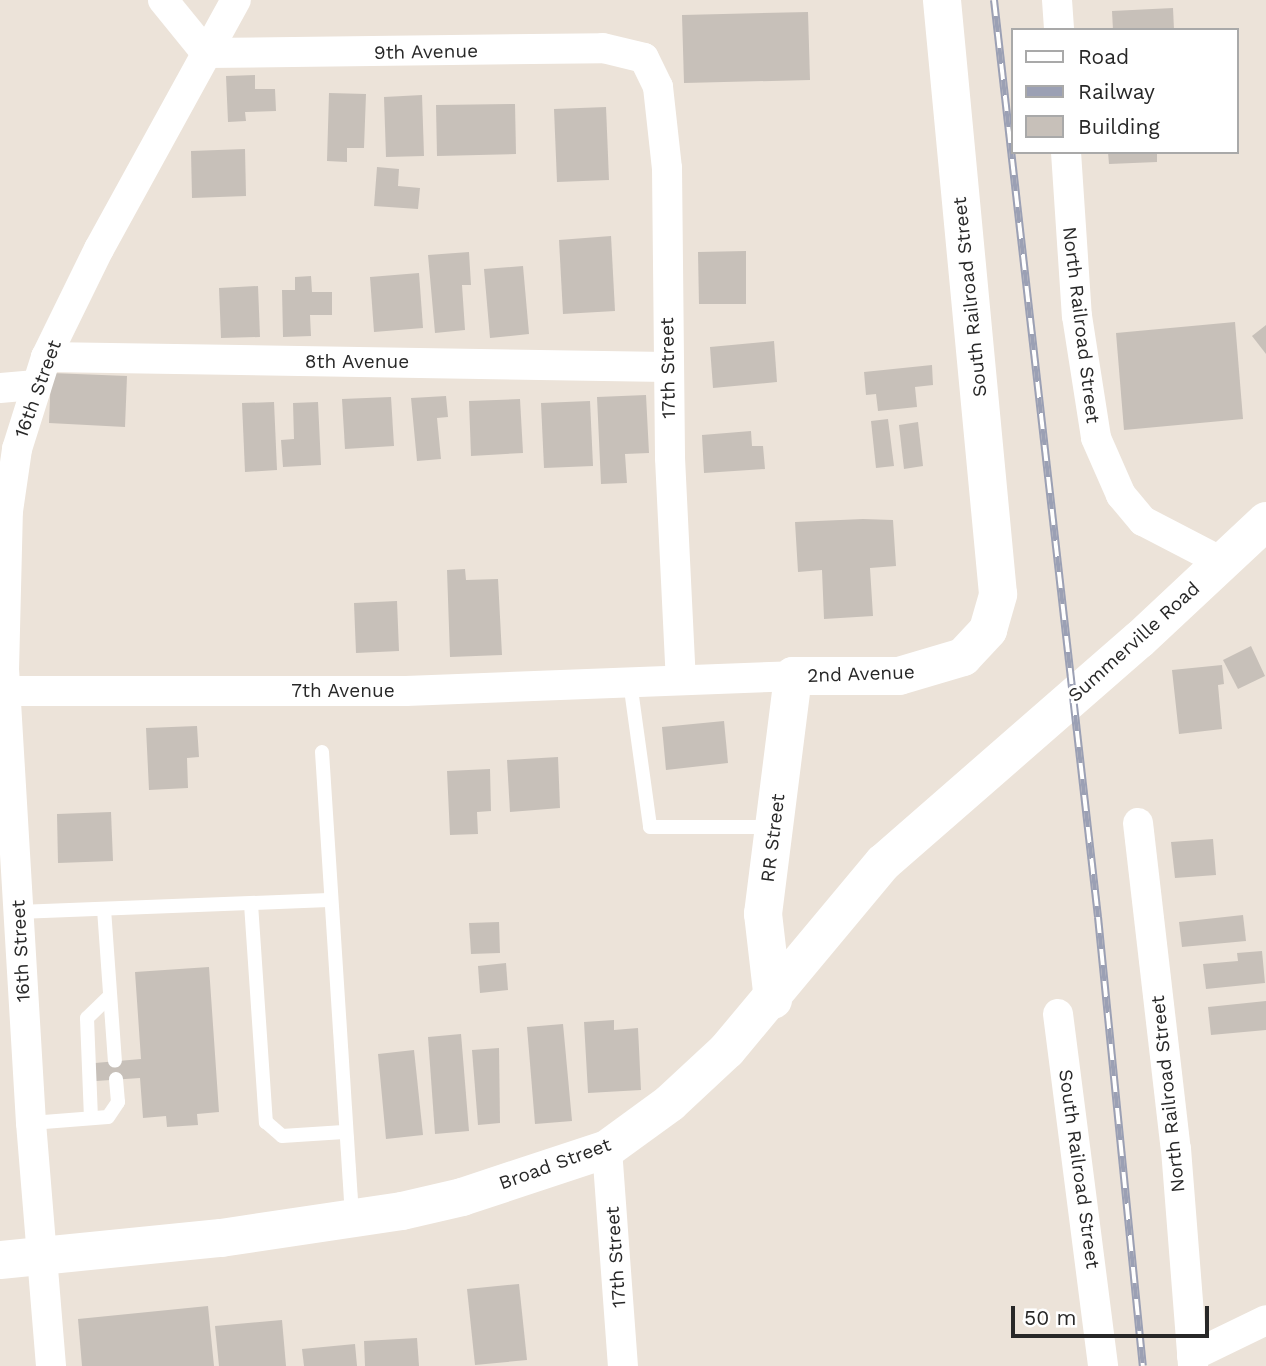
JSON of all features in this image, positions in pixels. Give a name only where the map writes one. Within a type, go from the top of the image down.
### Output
[{"type":"main road","name":"South Railroad Street","points":[[942,0],[998,594]]},
{"type":"main road","name":"Summerville Road","points":[[1000,760],[1139,640],[1266,521]]},
{"type":"main road","name":"2nd Avenue","points":[[793,676],[900,676],[963,657],[988,630],[998,594]]},
{"type":"main road","name":"RR Street","points":[[773,1000],[763,914],[793,676]]},
{"type":"main road","name":"Broad Street","points":[[0,1260],[44,1258],[352,1219],[462,1197],[607,1149],[670,1103],[773,1000],[883,863],[1000,760]]},
{"type":"street","points":[[163,0],[206,53]]},
{"type":"street","name":"16th Street","points":[[51,1366],[44,1258],[30,1123],[3,678],[8,511],[17,449],[46,357],[99,249],[236,0]]},
{"type":"street","points":[[1058,0],[1059,28]]},
{"type":"street","name":"9th Avenue","points":[[206,53],[603,48],[644,58]]},
{"type":"street","name":"17th Street","points":[[644,58],[658,87],[667,168],[667,367],[681,680]]},
{"type":"street","name":"North Railroad Street","points":[[1066,154],[1077,316],[1096,438],[1121,495],[1143,521],[1222,562]]},
{"type":"street","name":"8th Avenue","points":[[46,357],[667,367]]},
{"type":"street","points":[[0,388],[36,385]]},
{"type":"street","name":"2nd Avenue","points":[[681,680],[793,676]]},
{"type":"street","name":"7th Avenue","points":[[3,678],[406,691],[681,680]]},
{"type":"street","name":"North Railroad Street","points":[[1138,823],[1175,1135],[1192,1361]]},
{"type":"street","name":"South Railroad Street","points":[[1058,1014],[1103,1366]]},
{"type":"street","name":"17th Street","points":[[607,1149],[623,1366]]},
{"type":"street","points":[[1192,1361],[1266,1320]]},
{"type":"lane","points":[[630,682],[650,827],[774,827]]},
{"type":"lane","points":[[322,752],[344,1132],[352,1219]]},
{"type":"lane","points":[[18,912],[330,900]]},
{"type":"lane","points":[[251,904],[266,1122],[282,1136],[344,1132]]},
{"type":"lane","points":[[104,909],[115,1061]]},
{"type":"lane","points":[[91,1118],[87,1018],[110,996]]},
{"type":"lane","points":[[30,1123],[108,1117],[118,1102],[116,1079]]},
{"type":"building","points":[[1173,8],[1174,28],[1113,28],[1112,11]]},
{"type":"building","points":[[808,12],[810,80],[684,83],[682,15]]},
{"type":"building","points":[[255,75],[255,89],[275,89],[276,111],[245,112],[246,121],[228,122],[226,76]]},
{"type":"building","points":[[329,93],[366,94],[364,148],[347,148],[347,162],[327,161]]},
{"type":"building","points":[[422,95],[424,156],[386,157],[384,97]]},
{"type":"building","points":[[515,104],[516,154],[437,156],[436,105]]},
{"type":"building","points":[[606,107],[609,180],[557,182],[554,109]]},
{"type":"building","points":[[245,149],[246,196],[192,198],[191,151]]},
{"type":"building","points":[[1108,154],[1157,154],[1157,162],[1109,164]]},
{"type":"building","points":[[377,167],[399,169],[398,186],[420,188],[418,209],[374,206]]},
{"type":"building","points":[[611,236],[615,311],[563,314],[559,240]]},
{"type":"building","points":[[746,251],[746,304],[699,304],[698,252]]},
{"type":"building","points":[[469,252],[471,285],[462,285],[465,330],[435,333],[428,255]]},
{"type":"building","points":[[523,266],[529,334],[490,338],[484,269]]},
{"type":"building","points":[[419,273],[423,328],[374,332],[370,277]]},
{"type":"building","points":[[311,276],[312,292],[332,292],[332,315],[310,315],[311,336],[283,337],[282,290],[295,290],[295,277]]},
{"type":"building","points":[[258,286],[260,337],[221,338],[219,288]]},
{"type":"building","points":[[1235,322],[1243,419],[1124,430],[1116,333]]},
{"type":"building","points":[[1266,325],[1266,354],[1252,336]]},
{"type":"building","points":[[774,341],[777,382],[713,388],[710,347]]},
{"type":"building","points":[[932,365],[933,385],[915,387],[917,407],[878,411],[876,394],[866,395],[864,372]]},
{"type":"building","points":[[51,373],[127,376],[125,427],[49,423]]},
{"type":"building","points":[[646,395],[649,453],[625,454],[627,483],[601,484],[597,397]]},
{"type":"building","points":[[446,396],[448,417],[437,418],[441,459],[417,461],[411,398]]},
{"type":"building","points":[[391,397],[394,446],[345,449],[342,399]]},
{"type":"building","points":[[520,399],[523,453],[471,456],[469,401]]},
{"type":"building","points":[[590,401],[593,466],[544,468],[541,403]]},
{"type":"building","points":[[274,402],[277,470],[245,472],[242,403]]},
{"type":"building","points":[[318,402],[321,465],[283,467],[281,440],[294,439],[293,403]]},
{"type":"building","points":[[888,419],[894,466],[876,468],[871,421]]},
{"type":"building","points":[[918,422],[923,466],[904,469],[899,425]]},
{"type":"building","points":[[751,431],[752,446],[763,446],[765,469],[704,473],[702,435]]},
{"type":"building","points":[[893,520],[896,566],[870,568],[873,616],[824,619],[822,570],[798,572],[795,522]]},
{"type":"building","points":[[465,569],[466,580],[498,579],[502,655],[450,657],[447,570]]},
{"type":"building","points":[[397,601],[399,651],[356,653],[354,603]]},
{"type":"building","points":[[1251,646],[1265,676],[1238,689],[1223,660]]},
{"type":"building","points":[[1222,665],[1224,684],[1218,685],[1222,729],[1179,734],[1172,670]]},
{"type":"building","points":[[724,721],[728,763],[666,770],[662,727]]},
{"type":"building","points":[[197,726],[199,757],[187,758],[188,788],[149,790],[146,728]]},
{"type":"building","points":[[558,757],[560,808],[510,812],[507,760]]},
{"type":"building","points":[[490,769],[491,811],[477,812],[478,834],[450,835],[447,771]]},
{"type":"building","points":[[111,812],[113,861],[58,863],[57,814]]},
{"type":"building","points":[[1213,839],[1216,875],[1175,878],[1171,842]]},
{"type":"building","points":[[1243,915],[1246,941],[1182,947],[1179,922]]},
{"type":"building","points":[[499,922],[500,953],[471,954],[469,923]]},
{"type":"building","points":[[1262,951],[1265,983],[1206,989],[1203,964],[1238,961],[1237,953]]},
{"type":"building","points":[[506,963],[508,990],[480,993],[478,966]]},
{"type":"building","points":[[209,967],[219,1112],[197,1114],[198,1125],[167,1127],[166,1116],[143,1118],[140,1078],[96,1081],[95,1063],[141,1059],[135,972]]},
{"type":"building","points":[[1266,1001],[1266,1030],[1211,1035],[1208,1007]]},
{"type":"building","points":[[614,1020],[614,1030],[638,1028],[641,1090],[588,1093],[584,1022]]},
{"type":"building","points":[[563,1024],[572,1121],[535,1124],[527,1027]]},
{"type":"building","points":[[461,1034],[469,1131],[435,1134],[428,1037]]},
{"type":"building","points":[[499,1048],[500,1123],[478,1125],[472,1050]]},
{"type":"building","points":[[414,1050],[423,1135],[386,1139],[378,1054]]},
{"type":"building","points":[[519,1284],[527,1360],[475,1365],[467,1289]]},
{"type":"building","points":[[208,1306],[214,1366],[82,1366],[78,1319]]},
{"type":"building","points":[[282,1320],[286,1366],[219,1366],[215,1326]]},
{"type":"building","points":[[417,1338],[419,1366],[365,1366],[364,1341]]},
{"type":"building","points":[[355,1344],[357,1366],[304,1366],[302,1349]]},
{"type":"railway","points":[[994,0],[1010,141]]},
{"type":"railway","points":[[1011,154],[1098,917],[1143,1366]]}]
